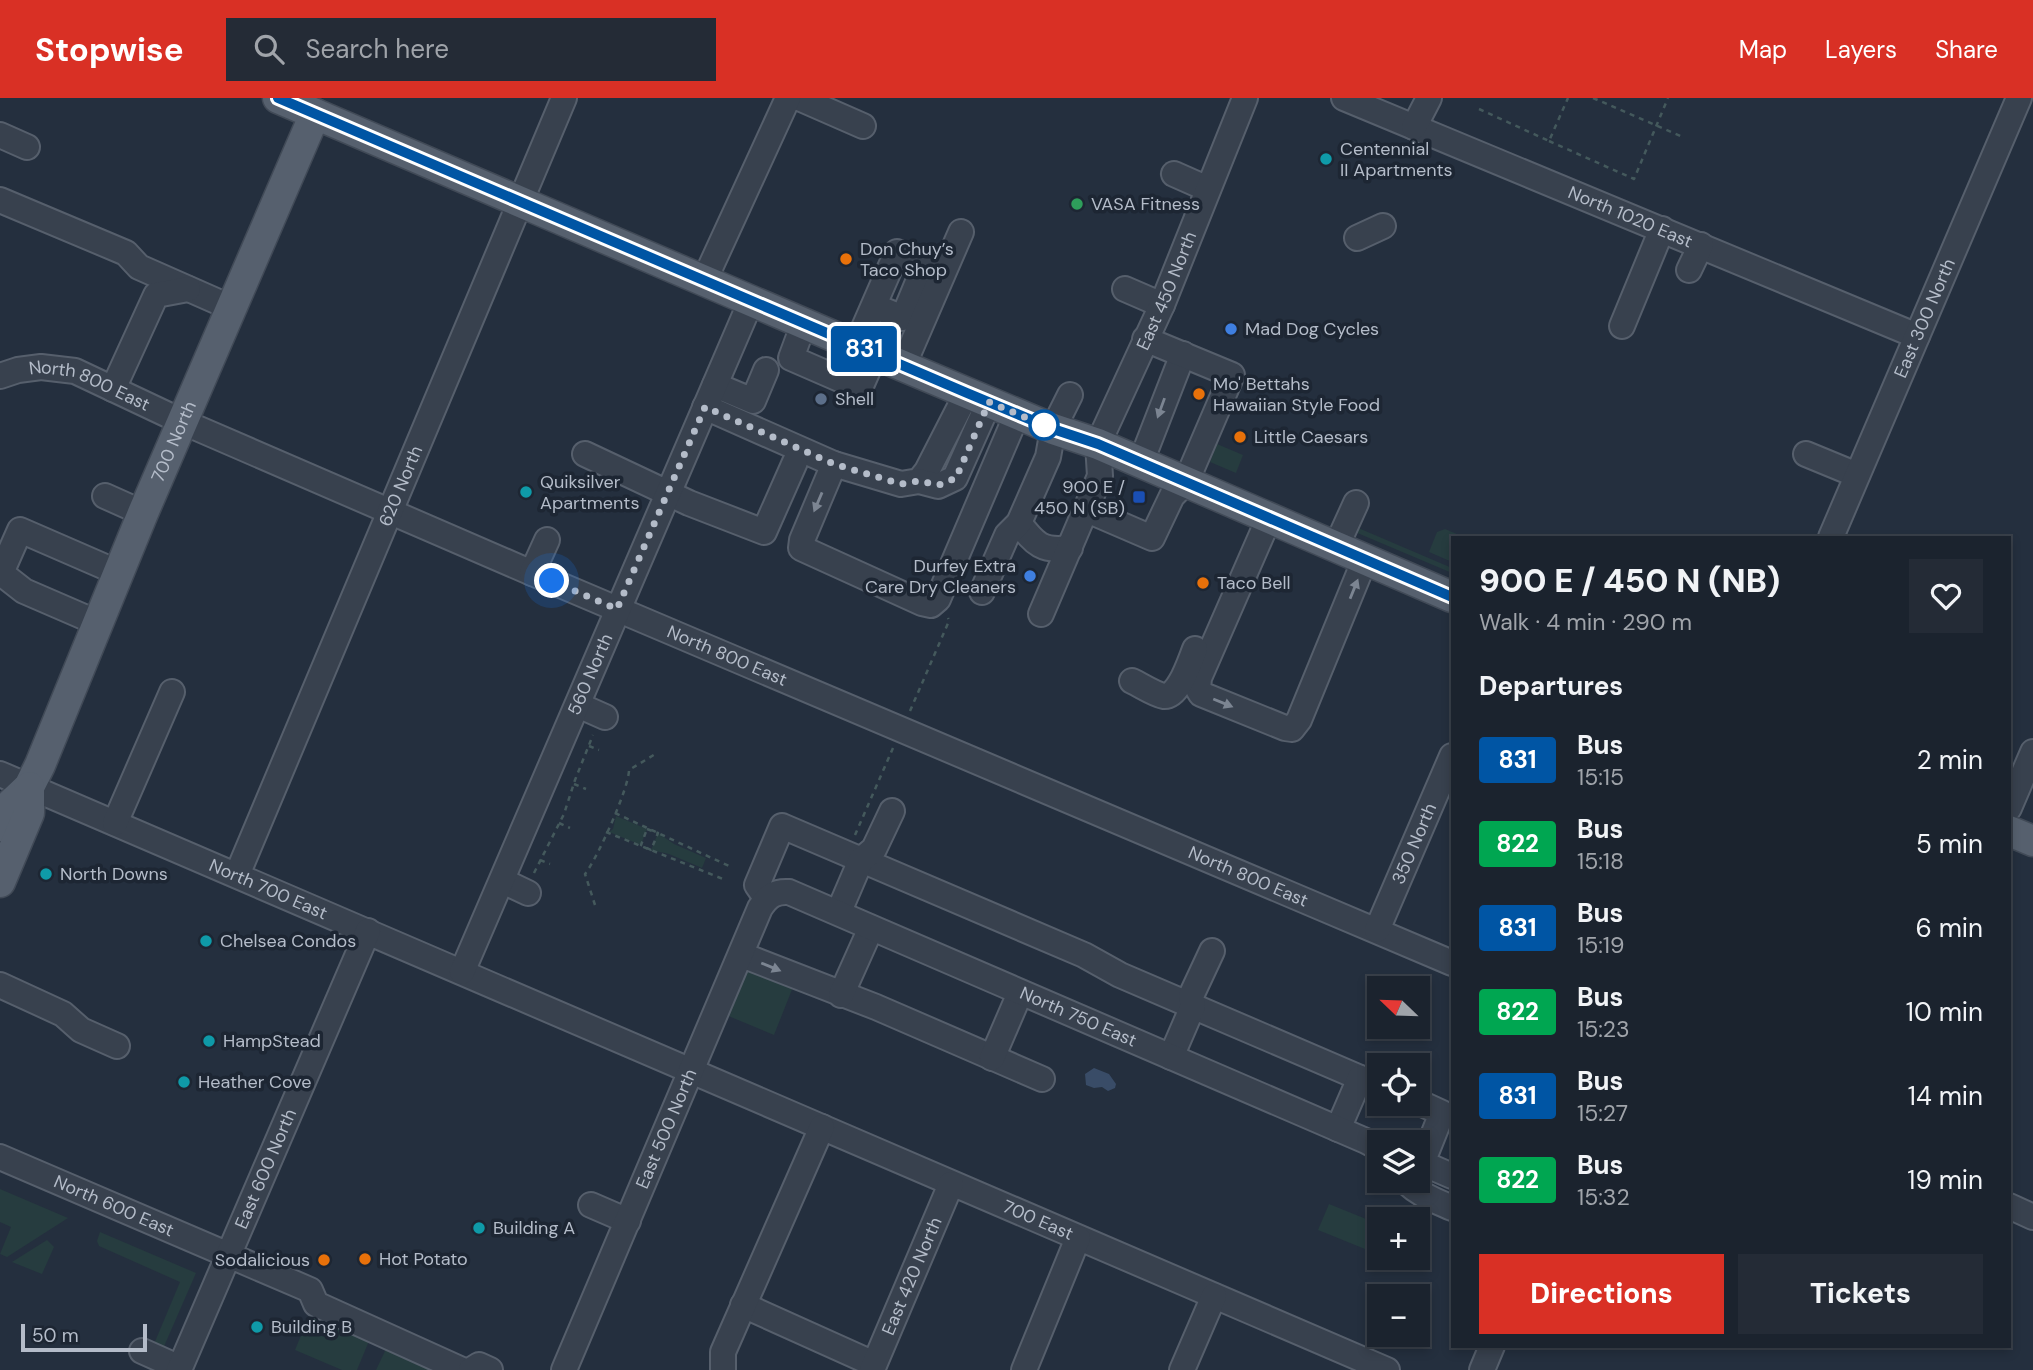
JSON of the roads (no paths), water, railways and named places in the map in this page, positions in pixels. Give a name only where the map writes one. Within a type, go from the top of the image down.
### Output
[{"type":"main road","points":[[278,98],[319,106],[519,201],[978,398],[1141,462],[1451,597]]},
{"type":"main road","name":"700 North","points":[[29,787],[143,513],[319,106]]},
{"type":"main road","points":[[0,827],[10,805],[29,787]]},
{"type":"main road","points":[[0,882],[29,813],[29,787]]},
{"type":"main road","points":[[2011,832],[2033,841]]},
{"type":"street","name":"620 North","points":[[237,875],[564,98]]},
{"type":"street","points":[[704,281],[788,98]]},
{"type":"street","points":[[799,98],[863,126]]},
{"type":"street","name":"East 450 North","points":[[1098,444],[1162,305],[1245,98]]},
{"type":"street","name":"North 1020 East","points":[[1344,98],[1917,336]]},
{"type":"street","points":[[1414,127],[1429,98]]},
{"type":"street","points":[[2019,98],[2033,104]]},
{"type":"street","name":"East 300 North","points":[[1830,536],[2019,98]]},
{"type":"street","points":[[0,135],[27,148]]},
{"type":"street","points":[[1174,174],[1208,189]]},
{"type":"street","points":[[0,200],[126,253],[139,267],[232,309]]},
{"type":"street","points":[[1357,238],[1382,226]]},
{"type":"street","points":[[1622,326],[1662,229]]},
{"type":"street","points":[[904,366],[961,232]]},
{"type":"street","points":[[1689,270],[1701,245]]},
{"type":"street","points":[[791,358],[860,388],[874,306],[897,252]]},
{"type":"street","points":[[114,389],[156,295],[188,289]]},
{"type":"street","points":[[1125,289],[1162,305]]},
{"type":"street","name":"560 North","points":[[462,972],[518,888],[578,705],[751,301]]},
{"type":"street","points":[[728,355],[775,374],[791,358],[804,323]]},
{"type":"street","points":[[1087,510],[1152,538],[1172,496],[1186,482],[1232,375],[1145,339]]},
{"type":"street","points":[[1141,462],[1183,354]]},
{"type":"street","name":"North 800 East","points":[[0,376],[18,370],[56,367],[75,371],[183,422],[390,512],[1451,963]]},
{"type":"street","points":[[715,385],[753,401],[766,370]]},
{"type":"street","points":[[982,592],[1007,535],[1019,523],[1048,457],[1053,429],[1070,395]]},
{"type":"street","points":[[705,407],[834,464],[901,484],[919,481],[939,485],[956,478],[978,398]]},
{"type":"street","points":[[834,464],[802,540],[802,548],[931,605],[938,598],[1017,414]]},
{"type":"street","points":[[1041,614],[1100,476],[1098,444]]},
{"type":"street","points":[[585,454],[764,532],[795,462]]},
{"type":"street","points":[[1806,454],[1857,475]]},
{"type":"street","points":[[105,496],[143,513]]},
{"type":"street","points":[[1336,547],[1356,503]]},
{"type":"street","points":[[1262,514],[1199,678],[1198,689],[1201,694],[1292,729],[1299,720],[1366,559]]},
{"type":"street","points":[[1132,681],[1164,696],[1177,690],[1262,514]]},
{"type":"street","points":[[1019,523],[1034,542],[1053,550],[1070,548]]},
{"type":"street","points":[[98,624],[24,591],[1,573],[20,530],[118,573]]},
{"type":"street","points":[[532,573],[547,540]]},
{"type":"street","points":[[115,823],[172,692]]},
{"type":"street","points":[[578,705],[604,717]]},
{"type":"street","points":[[2011,803],[2033,752]]},
{"type":"street","name":"350 North","points":[[1377,930],[1451,758]]},
{"type":"street","name":"North 700 East","points":[[0,774],[692,1070]]},
{"type":"street","points":[[0,855],[29,787]]},
{"type":"street","points":[[854,857],[874,849],[892,811]]},
{"type":"street","points":[[771,895],[757,885],[782,826],[1084,955],[1120,975],[1367,1081]]},
{"type":"street","points":[[843,902],[854,857]]},
{"type":"street","name":"North 750 East","points":[[771,895],[789,892],[1367,1142]]},
{"type":"street","name":"East 500 North","points":[[564,1370],[760,908],[771,895]]},
{"type":"street","points":[[841,995],[871,928]]},
{"type":"street","name":"East 600 North","points":[[180,1369],[368,931]]},
{"type":"street","points":[[1171,1058],[1193,1006],[1191,996],[1212,951]]},
{"type":"street","points":[[741,955],[876,1007],[1042,1079]]},
{"type":"street","points":[[0,985],[63,1014],[81,1030],[117,1046]]},
{"type":"street","points":[[992,1058],[1020,993]]},
{"type":"street","name":"700 East","points":[[692,1070],[1214,1296],[1342,1361],[1387,1370]]},
{"type":"street","points":[[1338,1129],[1367,1086]]},
{"type":"street","points":[[1430,1108],[1442,1113],[1422,1163],[1451,1176]]},
{"type":"street","points":[[722,1369],[723,1352],[749,1308],[822,1127]]},
{"type":"street","name":"North 600 East","points":[[0,1157],[310,1290],[316,1304],[462,1370]]},
{"type":"street","name":"East 420 North","points":[[873,1367],[951,1184]]},
{"type":"street","points":[[1418,1193],[1451,1208]]},
{"type":"street","points":[[591,1205],[628,1221]]},
{"type":"street","points":[[2011,1207],[2033,1217]]},
{"type":"street","points":[[1024,1370],[1078,1237]]},
{"type":"street","points":[[1182,1370],[1214,1296]]},
{"type":"street","points":[[749,1308],[873,1367]]},
{"type":"street","points":[[1482,1370],[1491,1348]]},
{"type":"street","points":[[142,1351],[180,1369]]},
{"type":"street","points":[[471,1370],[479,1365],[490,1370]]},
{"type":"water","points":[[1094,1068],[1109,1074],[1116,1084],[1115,1088],[1108,1091],[1102,1087],[1086,1085],[1085,1074]]},
{"type":"place","name":"Centennial II Apartments","points":[[1326,159]]},
{"type":"place","name":"VASA Fitness","points":[[1077,204]]},
{"type":"place","name":"Don Chuy’s Taco Shop","points":[[846,259]]},
{"type":"place","name":"Mad Dog Cycles","points":[[1231,329]]},
{"type":"place","name":"Mo' Bettahs Hawaiian Style Food","points":[[1199,394]]},
{"type":"place","name":"Shell","points":[[821,399]]},
{"type":"place","name":"Little Caesars","points":[[1240,437]]},
{"type":"place","name":"Quiksilver Apartments","points":[[526,492]]},
{"type":"place","name":"900 E / 450 N (SB)","points":[[1139,497]]},
{"type":"place","name":"Durfey Extra Care Dry Cleaners","points":[[1030,576]]},
{"type":"place","name":"Taco Bell","points":[[1203,583]]},
{"type":"place","name":"North Downs","points":[[46,874]]},
{"type":"place","name":"Chelsea Condos","points":[[206,941]]},
{"type":"place","name":"HampStead","points":[[209,1041]]},
{"type":"place","name":"Heather Cove","points":[[184,1082]]},
{"type":"place","name":"Building A","points":[[479,1228]]},
{"type":"place","name":"Hot Potato","points":[[365,1259]]},
{"type":"place","name":"Sodalicious","points":[[324,1260]]},
{"type":"place","name":"Building B","points":[[257,1327]]}]
